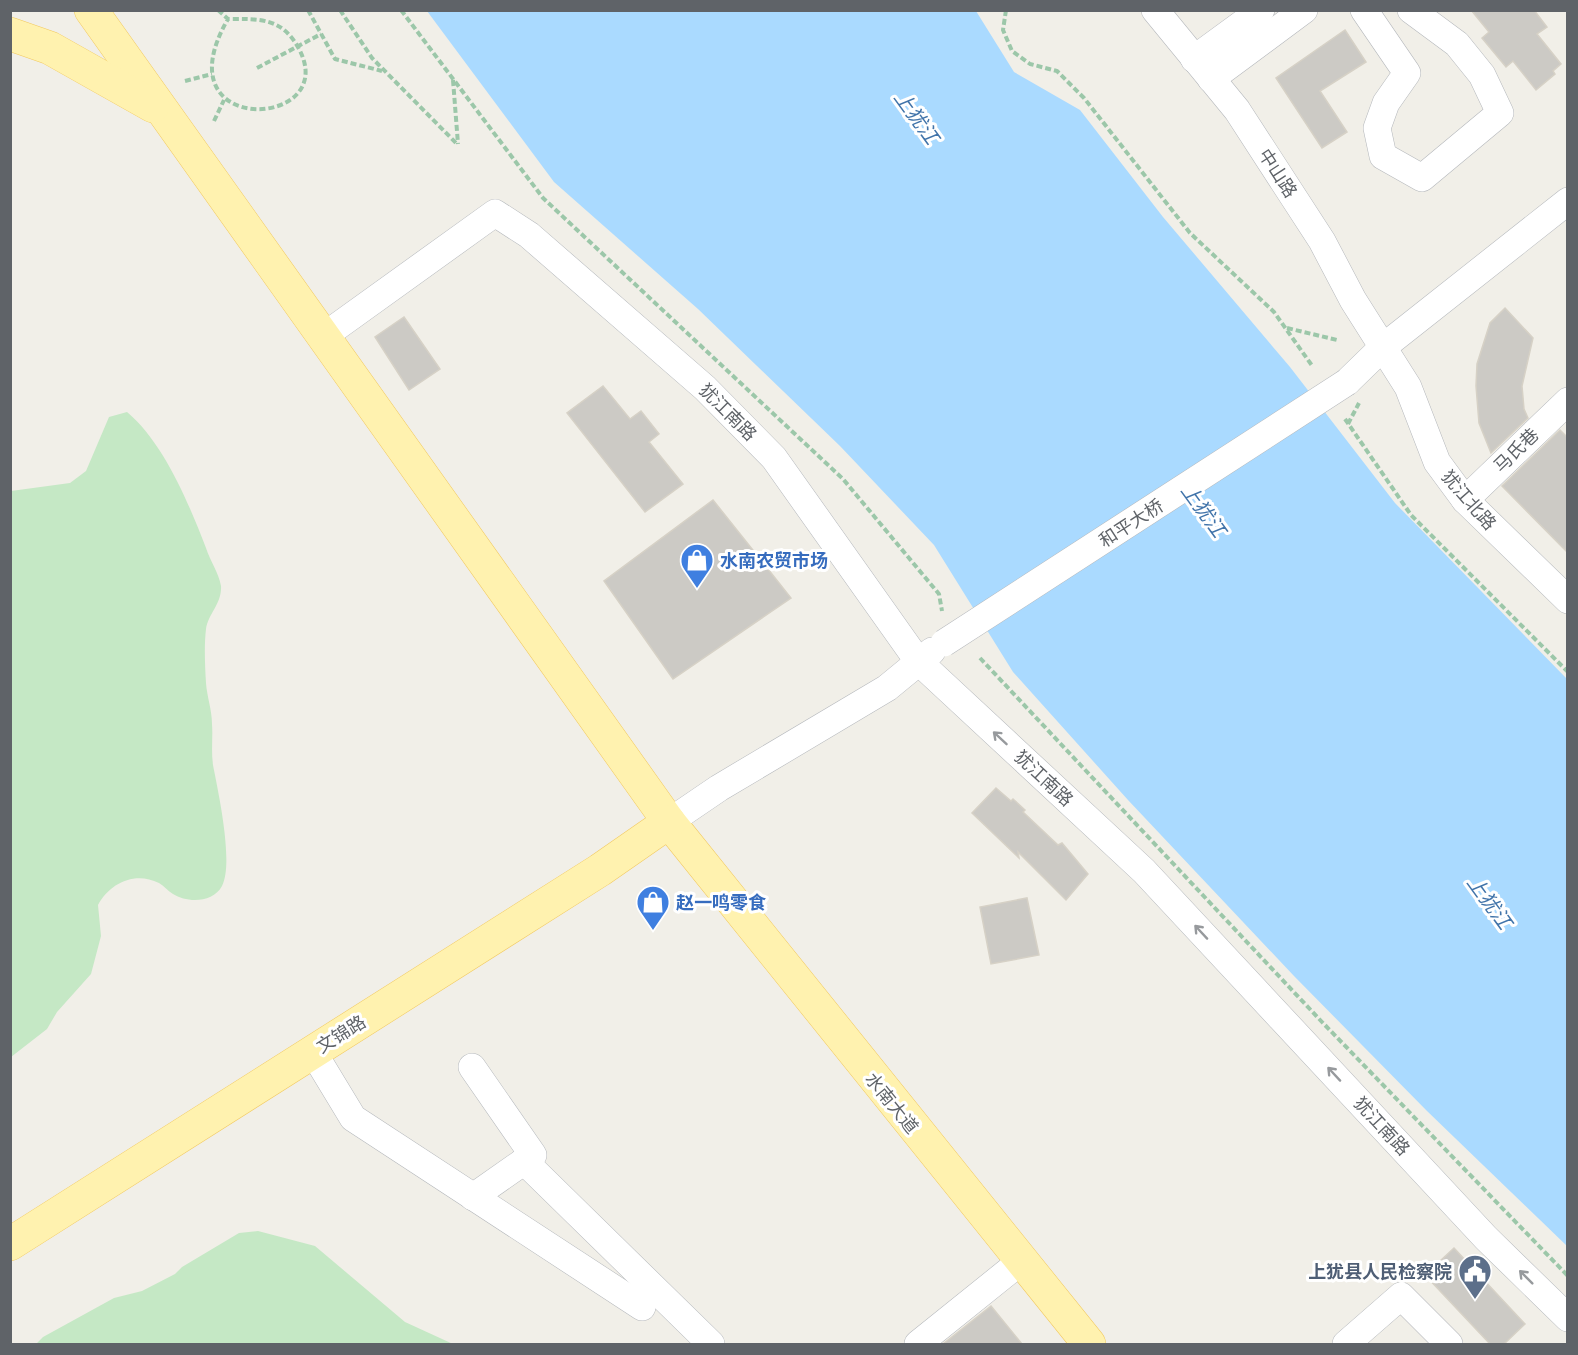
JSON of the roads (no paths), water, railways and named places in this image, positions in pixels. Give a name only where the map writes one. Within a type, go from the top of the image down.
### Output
[{"type":"main road","name":"水南大道","points":[[91,10],[697,860],[1020,1262],[1089,1344]]},
{"type":"main road","points":[[10,34],[50,48],[163,112]]},
{"type":"main road","name":"文锦路","points":[[10,1244],[600,870],[669,822]]},
{"type":"street","name":"中山路","points":[[1155,10],[1237,110],[1322,241],[1353,300],[1382,348]]},
{"type":"street","points":[[1202,69],[1262,10]]},
{"type":"street","points":[[1202,69],[1304,10]]},
{"type":"street","points":[[1364,10],[1407,73],[1386,103],[1377,128],[1383,156],[1422,178],[1500,113],[1482,75],[1457,44],[1411,10]]},
{"type":"street","name":"和平大桥","points":[[669,822],[719,788],[887,688],[918,661],[944,643],[1353,393],[1382,348],[1568,201]]},
{"type":"street","name":"犹江南路","points":[[324,336],[495,213],[529,235],[705,388],[774,459],[918,661],[1144,871],[1486,1238],[1568,1318]]},
{"type":"street","name":"犹江北路","points":[[1382,348],[1408,387],[1437,462],[1465,500],[1568,600]]},
{"type":"street","name":"马氏巷","points":[[1465,500],[1564,409]]},
{"type":"street","points":[[314,1052],[353,1118],[642,1307]]},
{"type":"street","points":[[472,1067],[533,1155],[472,1197]]},
{"type":"street","points":[[524,1161],[711,1344]]},
{"type":"street","points":[[918,1344],[1020,1262]]},
{"type":"street","points":[[1346,1344],[1401,1296],[1449,1344]]},
{"type":"water","name":"上犹江","points":[[427,11],[976,11],[1014,72],[1080,110],[1163,217],[1290,367],[1395,503],[1567,679],[1567,1246],[1427,1111],[1294,976],[1128,800],[1013,672],[934,545],[840,446],[698,309],[554,182]]},
{"type":"place","name":"水南农贸市场","points":[[697,589]]},
{"type":"place","name":"赵一鸣零食","points":[[653,931]]},
{"type":"place","name":"上犹县人民检察院","points":[[1475,1300]]}]
